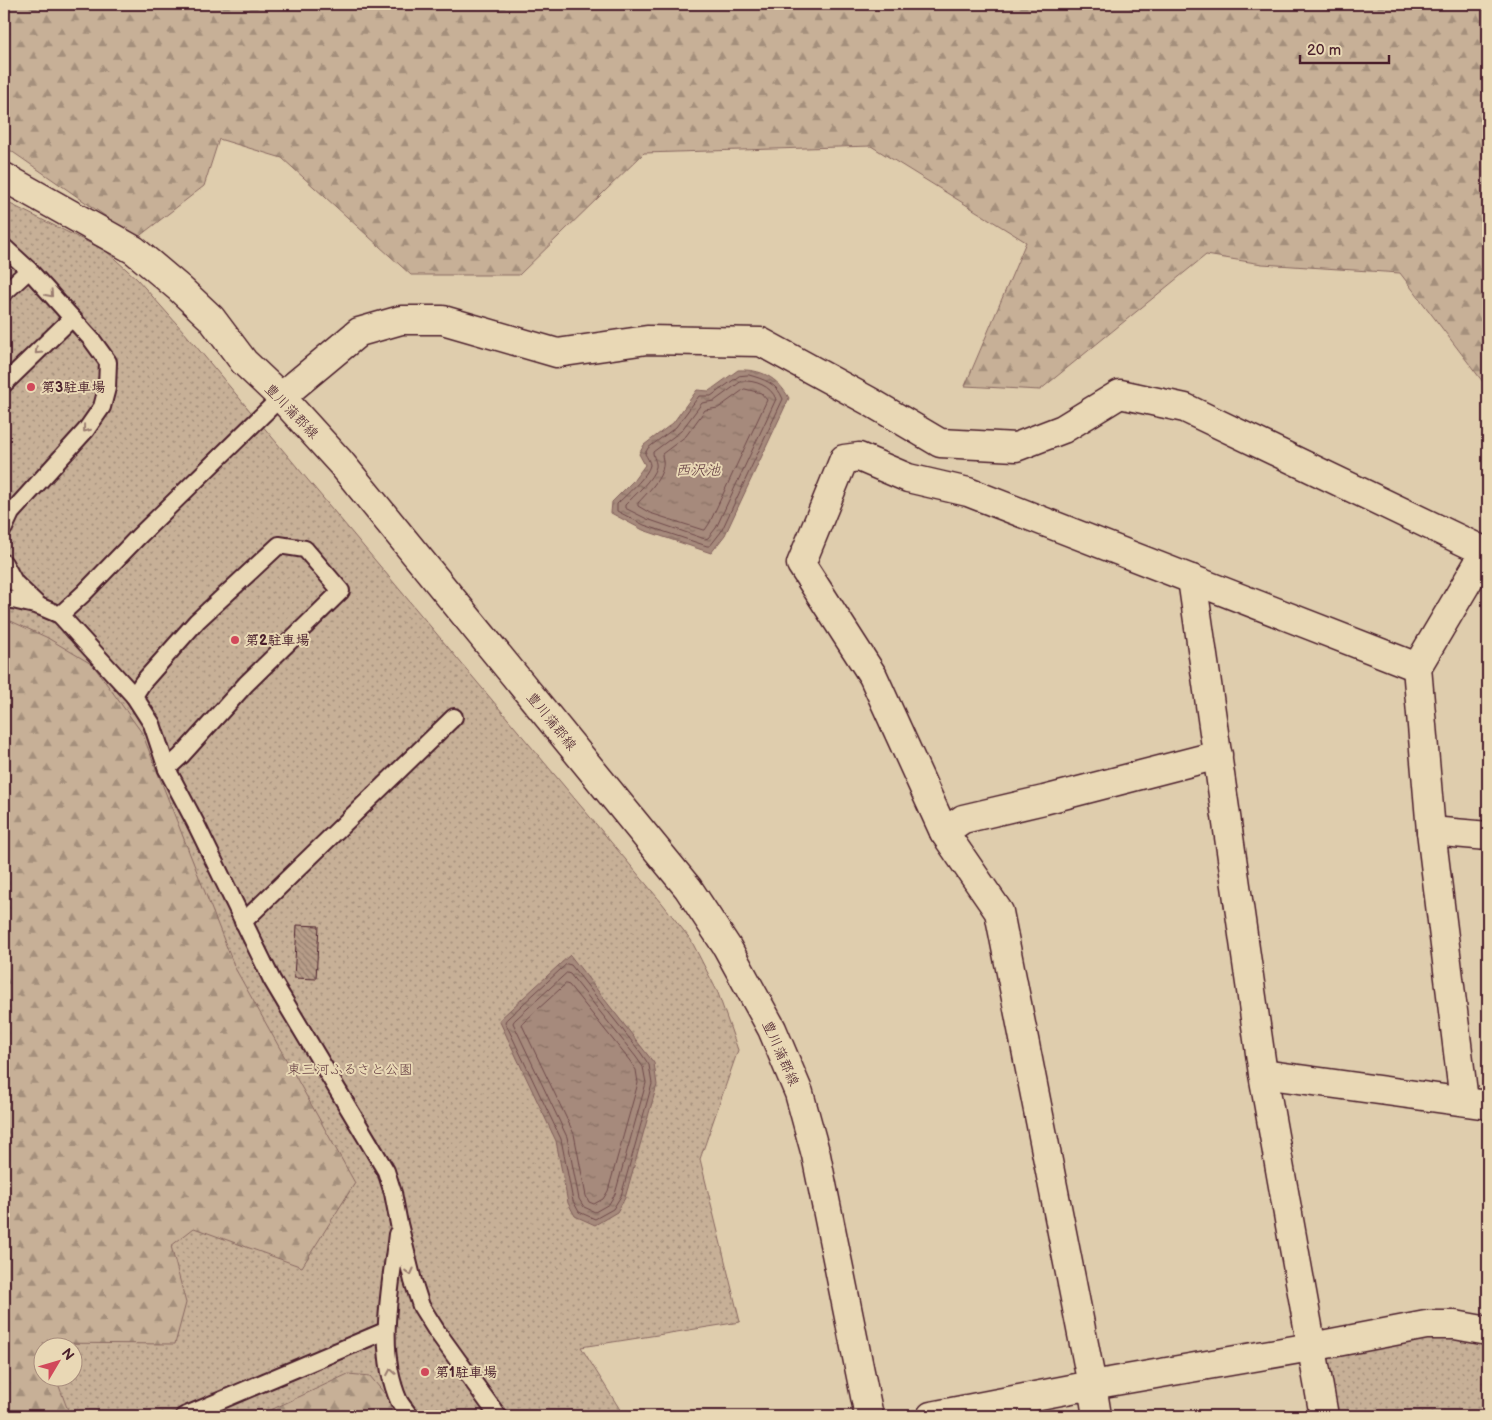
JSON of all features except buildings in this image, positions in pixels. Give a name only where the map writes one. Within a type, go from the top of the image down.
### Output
[{"type":"street","name":"豊川蒲郡線","points":[[4,177],[134,250],[180,288],[212,318],[244,362],[281,397],[341,463],[688,888],[727,947],[772,1029],[799,1093],[816,1155],[868,1416]]},
{"type":"street","points":[[281,397],[359,332],[401,320],[442,320],[556,353],[647,340],[761,342],[869,401],[940,443],[1016,447],[1063,429],[1120,394],[1185,408],[1487,553],[1417,667],[1431,831],[1476,1103],[1263,1074]]},
{"type":"street","points":[[1097,1416],[999,912],[944,832],[873,676],[801,564],[844,459],[859,457],[908,478],[968,492],[1417,667]]},
{"type":"street","points":[[1192,579],[1263,1074],[1324,1416]]},
{"type":"street","points":[[944,832],[963,819],[1218,755]]},
{"type":"street","points":[[1431,831],[1488,836]]},
{"type":"street","points":[[931,1416],[1426,1325],[1455,1325],[1488,1331]]},
{"type":"lane","points":[[4,247],[29,270],[92,340],[108,362],[107,388],[102,407],[86,430],[11,513],[4,528]]},
{"type":"lane","points":[[4,294],[29,270]]},
{"type":"lane","points":[[4,384],[72,318]]},
{"type":"lane","points":[[60,615],[281,397]]},
{"type":"lane","points":[[134,696],[143,682],[197,621],[279,545],[305,549],[341,591],[246,684],[167,769]]},
{"type":"lane","points":[[4,563],[16,583],[39,606]]},
{"type":"lane","points":[[4,598],[39,606],[60,615],[134,696],[152,724],[167,769],[272,980],[386,1171],[393,1193],[398,1224],[421,1306],[498,1416]]},
{"type":"lane","points":[[243,922],[454,717]]},
{"type":"lane","points":[[398,1224],[385,1331],[391,1377],[400,1402],[410,1416]]},
{"type":"lane","points":[[184,1416],[385,1331]]},
{"type":"green space","points":[[4,4],[1488,4],[1488,384],[1483,382],[1400,273],[1262,264],[1206,255],[1040,390],[965,386],[1026,242],[871,146],[644,153],[519,275],[411,275],[282,158],[219,139],[204,186],[137,238],[4,146]]},
{"type":"green space","name":"東三河ふるさと公園","points":[[4,201],[106,251],[137,279],[184,332],[691,940],[718,993],[738,1050],[700,1159],[740,1322],[581,1347],[624,1416],[4,1416]]},
{"type":"green space","points":[[4,618],[46,637],[93,665],[142,733],[235,968],[355,1183],[302,1267],[194,1228],[171,1246],[186,1303],[175,1344],[82,1343],[82,1338],[32,1338],[32,1388],[60,1388],[70,1416],[4,1416]]},
{"type":"green space","points":[[1454,1333],[1488,1338],[1488,1416],[1337,1416],[1327,1359],[1333,1350]]},
{"type":"green space","points":[[348,1374],[370,1376],[403,1416],[258,1416]]},
{"type":"water","name":"西沢池","points":[[738,370],[754,371],[768,376],[779,385],[789,398],[725,535],[711,553],[643,530],[611,513],[612,502],[634,480],[645,465],[639,454],[644,445],[673,423],[697,390],[709,391]]},
{"type":"water","points":[[570,955],[654,1063],[657,1085],[625,1198],[617,1212],[595,1225],[575,1216],[568,1203],[556,1141],[499,1020]]},
{"type":"place","name":"第3駐車場","points":[[31,387]]},
{"type":"place","name":"第2駐車場","points":[[235,640]]},
{"type":"place","name":"第1駐車場","points":[[425,1372]]}]
